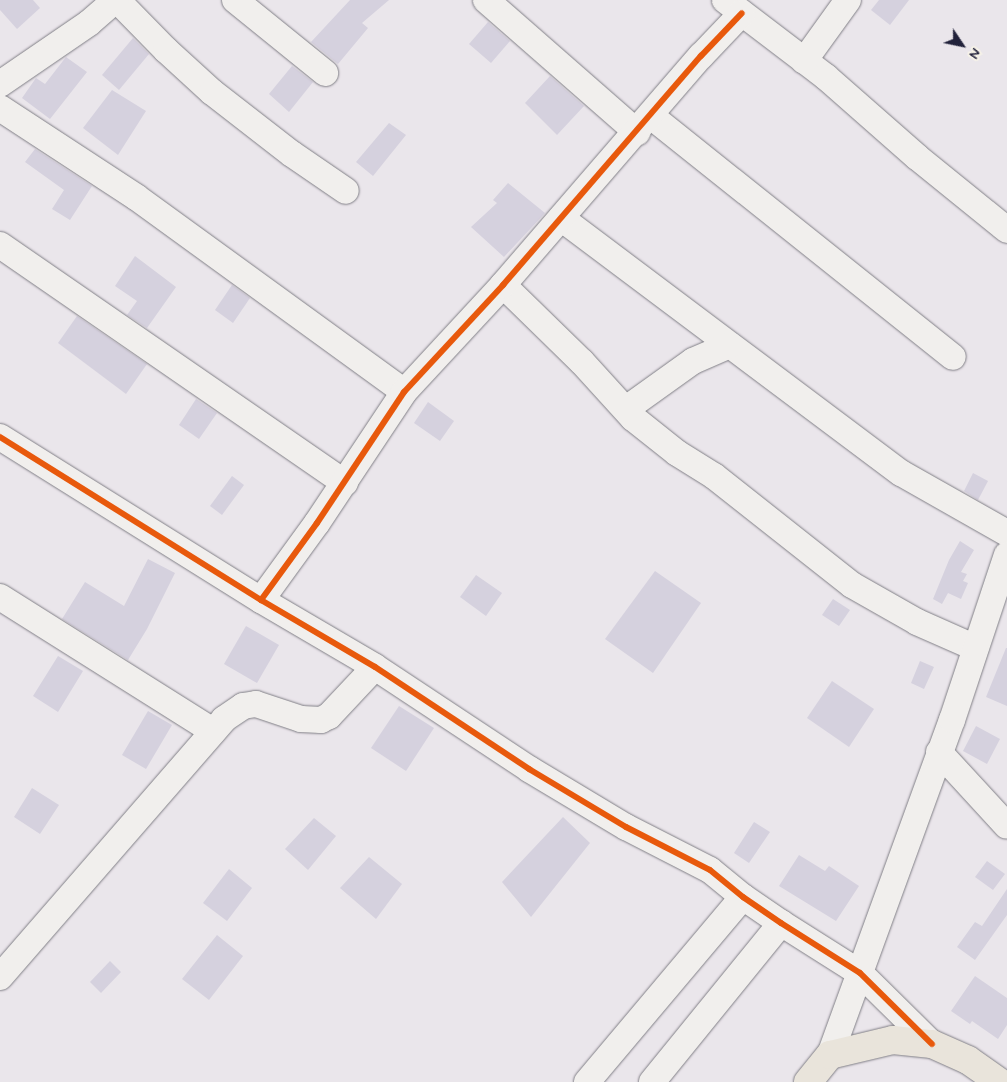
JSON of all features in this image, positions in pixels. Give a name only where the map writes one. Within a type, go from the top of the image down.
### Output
[{"type":"main road","points":[[808,1082],[830,1054],[894,1040],[932,1044],[968,1060],[1000,1082]]},
{"type":"street","points":[[0,84],[89,23],[116,0],[166,50],[212,92],[292,154],[346,191]]},
{"type":"street","points":[[235,0],[325,73]]},
{"type":"street","points":[[486,0],[644,124],[953,357]]},
{"type":"street","points":[[804,61],[848,0]]},
{"type":"street","points":[[262,600],[345,483],[404,392],[504,285],[616,152],[644,124],[701,56],[734,7],[804,61],[916,157],[1007,230]]},
{"type":"street","points":[[0,108],[136,197],[404,392]]},
{"type":"street","points":[[561,218],[901,473],[1007,534]]},
{"type":"street","points":[[0,245],[345,483]]},
{"type":"street","points":[[504,285],[646,429],[677,453],[714,476],[852,585],[917,622],[976,648]]},
{"type":"street","points":[[626,409],[693,362],[730,345]]},
{"type":"street","points":[[0,437],[262,600],[375,667],[529,769],[626,827],[710,870],[743,897],[860,973],[932,1044]]},
{"type":"street","points":[[830,1054],[1006,562]]},
{"type":"street","points":[[0,597],[213,731]]},
{"type":"street","points":[[0,977],[224,718],[243,706],[256,704],[301,719],[320,720],[329,716],[375,667]]},
{"type":"street","points":[[939,752],[1007,826]]},
{"type":"street","points":[[587,1082],[743,897]]},
{"type":"street","points":[[652,1082],[781,923]]},
{"type":"building","points":[[0,0],[33,0],[40,8],[17,29],[0,10]]},
{"type":"building","points":[[350,0],[389,0],[362,23],[368,28],[338,64],[311,42]]},
{"type":"building","points":[[879,0],[909,0],[890,25],[871,10]]},
{"type":"building","points":[[488,22],[510,41],[491,63],[469,44]]},
{"type":"building","points":[[133,38],[149,54],[119,90],[102,75]]},
{"type":"building","points":[[66,57],[87,72],[50,119],[22,98],[36,78],[45,84]]},
{"type":"building","points":[[292,66],[313,82],[289,112],[269,94]]},
{"type":"building","points":[[550,76],[584,106],[557,135],[525,103]]},
{"type":"building","points":[[112,90],[146,111],[118,155],[83,128]]},
{"type":"building","points":[[389,123],[406,135],[373,176],[356,162]]},
{"type":"building","points":[[35,149],[92,186],[70,220],[52,209],[64,190],[25,162]]},
{"type":"building","points":[[508,183],[545,213],[504,257],[471,227],[497,203],[493,200]]},
{"type":"building","points":[[135,256],[176,287],[147,328],[127,315],[137,301],[115,286]]},
{"type":"building","points":[[232,285],[250,298],[233,323],[215,310]]},
{"type":"building","points":[[77,316],[147,364],[126,394],[58,343]]},
{"type":"building","points":[[196,399],[217,413],[199,439],[179,425]]},
{"type":"building","points":[[428,402],[454,421],[440,441],[414,423]]},
{"type":"building","points":[[973,473],[988,481],[978,500],[964,491]]},
{"type":"building","points":[[232,476],[244,485],[222,515],[210,506]]},
{"type":"building","points":[[960,541],[974,550],[961,572],[967,574],[963,581],[968,583],[961,599],[948,593],[942,604],[933,599],[949,560]]},
{"type":"building","points":[[148,559],[175,573],[147,629],[128,660],[62,619],[85,582],[124,606]]},
{"type":"building","points":[[655,571],[701,603],[653,673],[605,639]]},
{"type":"building","points":[[476,575],[502,593],[486,616],[460,597]]},
{"type":"building","points":[[833,599],[850,610],[839,626],[822,615]]},
{"type":"building","points":[[246,626],[279,645],[257,683],[224,664]]},
{"type":"building","points":[[1007,648],[1007,706],[986,697]]},
{"type":"building","points":[[58,656],[83,671],[58,712],[33,696]]},
{"type":"building","points":[[920,661],[934,667],[924,689],[911,683]]},
{"type":"building","points":[[832,681],[874,709],[849,747],[807,718]]},
{"type":"building","points":[[399,706],[434,728],[406,771],[371,748]]},
{"type":"building","points":[[148,711],[172,725],[146,769],[122,755]]},
{"type":"building","points":[[976,726],[1000,739],[987,764],[963,751]]},
{"type":"building","points":[[32,788],[59,805],[40,834],[14,817]]},
{"type":"building","points":[[563,817],[590,843],[531,917],[502,882]]},
{"type":"building","points":[[314,818],[336,836],[308,870],[285,849]]},
{"type":"building","points":[[754,822],[770,832],[749,863],[734,853]]},
{"type":"building","points":[[799,855],[825,871],[829,866],[859,886],[836,921],[779,886]]},
{"type":"building","points":[[369,857],[402,884],[376,919],[340,888]]},
{"type":"building","points":[[987,861],[1005,874],[993,890],[975,877]]},
{"type":"building","points":[[229,869],[252,888],[227,921],[203,903]]},
{"type":"building","points":[[1007,889],[1007,915],[975,960],[957,947],[975,922],[982,926]]},
{"type":"building","points":[[217,935],[243,956],[209,1000],[182,979]]},
{"type":"building","points":[[110,961],[121,972],[101,993],[90,982]]},
{"type":"building","points":[[975,976],[1007,998],[1007,1025],[998,1039],[972,1021],[970,1024],[951,1011]]},
{"type":"cycle path","points":[[261,600],[317,523],[404,392],[503,285],[701,56],[742,13]]},
{"type":"cycle path","points":[[0,437],[261,600],[375,667],[529,769],[626,827],[710,870],[743,897],[860,973],[932,1044]]}]
